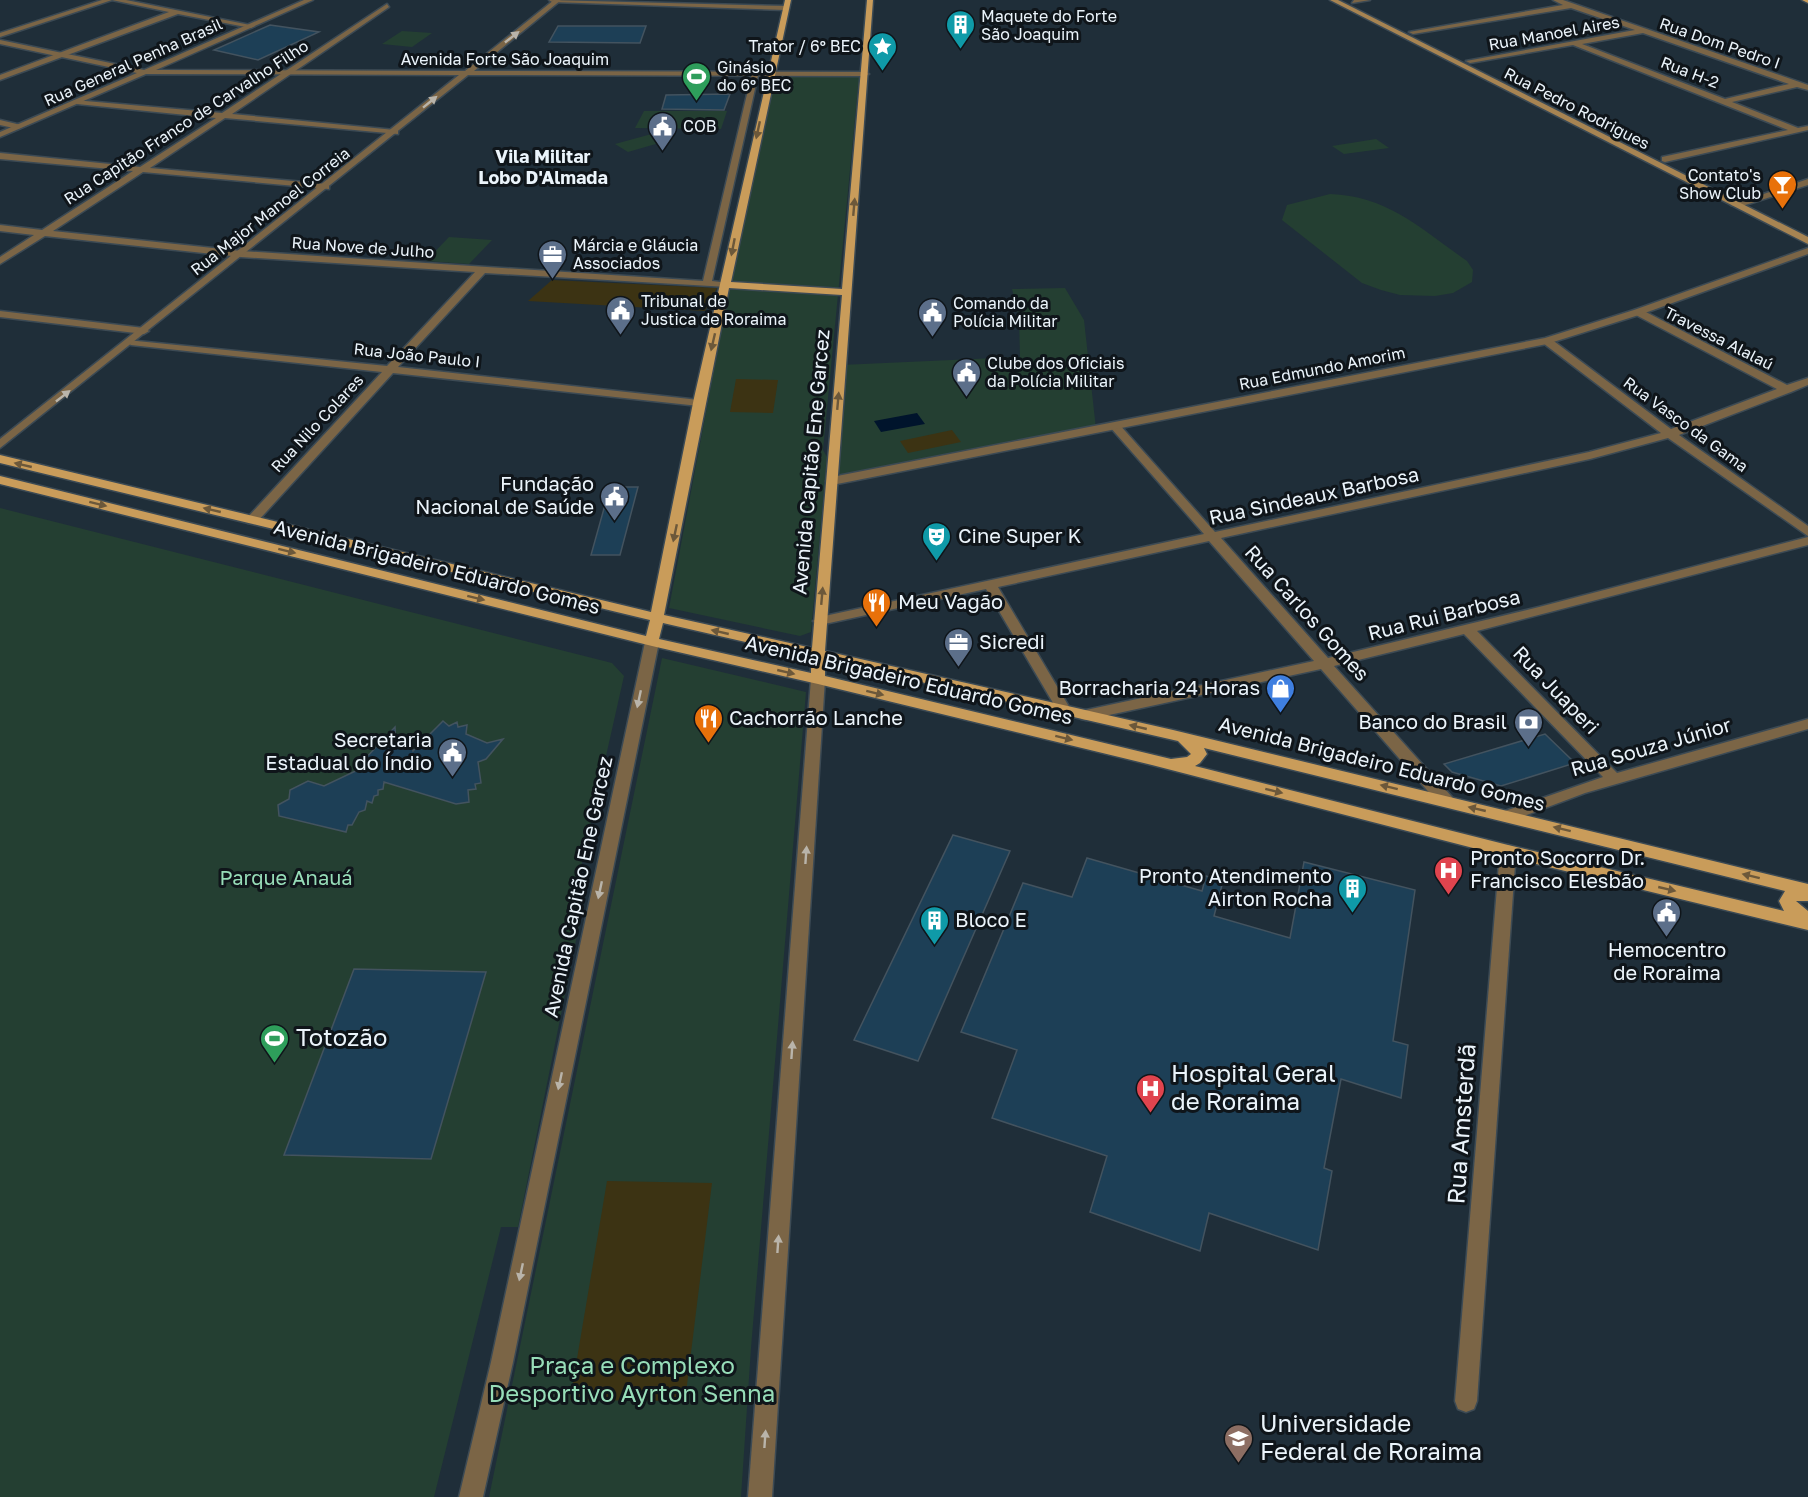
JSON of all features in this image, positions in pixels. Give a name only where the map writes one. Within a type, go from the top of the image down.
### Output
[{"type":"main road","name":"Avenida Capitão Ene Garcez","points":[[818,679],[820,621],[870,0]]},
{"type":"main road","name":"Rua Pedro Rodrigues","points":[[1334,0],[1808,241]]},
{"type":"main road","name":"Avenida Capitão Ene Garcez","points":[[652,642],[699,403],[787,4]]},
{"type":"main road","points":[[725,285],[847,292]]},
{"type":"main road","name":"Avenida Brigadeiro Eduardo Gomes","points":[[0,459],[657,618],[1173,735],[1808,890]]},
{"type":"main road","name":"Avenida Brigadeiro Eduardo Gomes","points":[[0,480],[652,642],[818,679],[1152,760],[1508,851],[1808,921]]},
{"type":"main road","points":[[1152,760],[1188,763],[1197,757],[1196,747],[1173,735]]},
{"type":"main road","points":[[1235,782],[1208,768],[1203,759],[1214,752],[1242,752]]},
{"type":"main road","points":[[1808,895],[1791,896],[1788,901],[1792,910],[1808,921]]},
{"type":"street","points":[[0,35],[109,0]]},
{"type":"street","points":[[115,0],[250,26]]},
{"type":"street","name":"Rua General Penha Brasil","points":[[0,135],[310,0]]},
{"type":"street","points":[[552,0],[787,4]]},
{"type":"street","name":"Rua Major Manoel Correia","points":[[0,445],[326,188],[558,0]]},
{"type":"street","points":[[1354,2],[1367,0]]},
{"type":"street","name":"Rua Dom Pedro I","points":[[1556,0],[1808,87]]},
{"type":"street","name":"Rua Capitão Franco de Carvalho Filho","points":[[0,261],[294,70],[387,6]]},
{"type":"street","points":[[1413,32],[1572,6]]},
{"type":"street","points":[[0,78],[177,12]]},
{"type":"street","name":"Rua Manoel Aires","points":[[1470,62],[1643,30]]},
{"type":"street","points":[[0,42],[145,72]]},
{"type":"street","name":"Rua H-2","points":[[1574,43],[1796,130]]},
{"type":"street","name":"Avenida Forte São Joaquim","points":[[157,67],[466,73],[596,70],[865,71]]},
{"type":"street","name":"Avenida Forte São Joaquim","points":[[145,72],[473,67],[596,70]]},
{"type":"street","name":"Avenida Forte São Joaquim","points":[[731,70],[756,73],[771,70]]},
{"type":"street","points":[[707,283],[756,73]]},
{"type":"street","points":[[1724,102],[1808,81]]},
{"type":"street","points":[[77,102],[395,132]]},
{"type":"street","points":[[0,123],[18,127]]},
{"type":"street","points":[[1665,159],[1808,128]]},
{"type":"street","points":[[0,156],[326,188]]},
{"type":"street","points":[[1736,205],[1808,182]]},
{"type":"street","name":"Rua Nove de Julho","points":[[0,228],[241,254],[725,285]]},
{"type":"street","name":"Rua Edmundo Amorim","points":[[832,481],[1547,340],[1638,312],[1808,251]]},
{"type":"street","name":"Rua Nilo Colares","points":[[252,520],[480,271]]},
{"type":"street","name":"Travessa Alalaú","points":[[1638,312],[1787,390]]},
{"type":"street","points":[[0,314],[144,331]]},
{"type":"street","name":"Rua Vasco da Gama","points":[[1547,340],[1670,434],[1808,532]]},
{"type":"street","name":"Rua João Paulo I","points":[[131,342],[699,403]]},
{"type":"street","name":"Rua Sindeaux Barbosa","points":[[820,621],[1484,479],[1670,434],[1808,381]]},
{"type":"street","name":"Rua Carlos Gomes","points":[[1114,425],[1446,801]]},
{"type":"street","name":"Rua Rui Barbosa","points":[[1086,715],[1324,664],[1468,630],[1808,542]]},
{"type":"street","points":[[991,586],[1064,710]]},
{"type":"street","name":"Rua Juaperi","points":[[1468,630],[1615,780]]},
{"type":"street","name":"Avenida Capitão Ene Garcez","points":[[471,1497],[505,1351],[652,642]]},
{"type":"street","name":"Avenida Capitão Ene Garcez","points":[[760,1497],[818,679]]},
{"type":"street","name":"Rua Souza Júnior","points":[[1508,816],[1545,801],[1808,724]]},
{"type":"street","name":"Rua Amsterdã","points":[[1466,1401],[1508,851]]},
{"type":"green space","points":[[402,31],[432,33],[412,47],[382,44]]},
{"type":"green space","points":[[770,73],[865,74],[865,83],[858,87],[823,450],[827,457],[811,632],[800,636],[669,608]]},
{"type":"green space","points":[[644,111],[727,111],[721,129],[635,128]]},
{"type":"green space","points":[[659,132],[673,139],[628,152],[615,144]]},
{"type":"green space","points":[[1376,139],[1389,148],[1344,154],[1332,146]]},
{"type":"green space","points":[[1330,194],[1369,201],[1403,216],[1467,261],[1473,270],[1472,282],[1453,293],[1435,296],[1400,295],[1362,283],[1282,220],[1287,205]]},
{"type":"green space","points":[[449,237],[492,240],[469,264],[426,261]]},
{"type":"green space","name":"Clube dos Oficiais da Polícia Militar","points":[[1065,288],[1084,320],[1096,429],[832,481],[841,365],[1020,357],[1019,318],[1012,289]]},
{"type":"green space","name":"Parque Anauá","points":[[0,508],[612,663],[624,676],[577,885],[587,886],[518,1227],[501,1227],[434,1497],[0,1497]]},
{"type":"green space","name":"Praça e Complexo Desportivo Ayrton Senna","points":[[662,658],[806,692],[751,1348],[741,1497],[489,1497]]},
{"type":"sand","points":[[552,280],[717,288],[705,311],[528,301]]},
{"type":"sand","points":[[736,379],[778,380],[773,413],[730,412]]},
{"type":"sand","points":[[952,430],[961,442],[908,453],[900,441]]},
{"type":"sand","points":[[607,1181],[712,1183],[685,1401],[570,1400]]},
{"type":"water","points":[[917,413],[925,424],[881,432],[874,421]]},
{"type":"building","points":[[270,25],[319,32],[258,60],[214,50]]},
{"type":"building","points":[[558,26],[646,26],[640,43],[549,42]]},
{"type":"building","name":"Ginásio do 6º BEC","points":[[730,94],[724,110],[662,109],[666,95]]},
{"type":"building","name":"Fundação Nacional de Saúde","points":[[610,487],[638,487],[620,555],[591,555]]},
{"type":"building","name":"Secretaria Estadual do Índio","points":[[443,721],[449,726],[457,722],[458,727],[467,725],[466,734],[487,743],[503,739],[486,759],[478,762],[481,783],[475,784],[476,789],[468,790],[469,802],[456,804],[384,782],[383,789],[378,790],[378,795],[374,796],[372,803],[367,801],[365,810],[359,812],[352,825],[348,825],[346,832],[279,816],[278,805],[289,799],[290,790],[308,781],[324,786],[364,767],[363,761],[395,727],[396,746],[410,740],[413,751]]},
{"type":"building","name":"Banco do Brasil","points":[[1545,734],[1575,763],[1501,786],[1452,772],[1444,764]]},
{"type":"building","name":"Bloco E","points":[[953,835],[1010,851],[918,1061],[854,1040]]},
{"type":"building","points":[[1087,858],[1202,891],[1206,876],[1223,881],[1214,916],[1290,938],[1304,862],[1415,890],[1393,1041],[1408,1045],[1401,1098],[1341,1079],[1324,1168],[1332,1171],[1318,1250],[1209,1213],[1200,1251],[1090,1212],[1107,1156],[992,1118],[1017,1050],[961,1032],[1023,883],[1072,897]]},
{"type":"building","points":[[354,969],[486,972],[431,1159],[284,1155]]},
{"type":"place","name":"Maquete do Forte São Joaquim","points":[[960,50]]},
{"type":"place","name":"Trator / 6º BEC","points":[[882,72]]},
{"type":"place","name":"Ginásio do 6º BEC","points":[[696,102]]},
{"type":"place","name":"COB","points":[[662,152]]},
{"type":"place","name":"Contato's Show Club","points":[[1782,210]]},
{"type":"place","name":"Márcia e Gláucia Associados","points":[[552,280]]},
{"type":"place","name":"Tribunal de Justica de Roraima","points":[[620,336]]},
{"type":"place","name":"Comando da Polícia Militar","points":[[932,338]]},
{"type":"place","name":"Clube dos Oficiais da Polícia Militar","points":[[966,398]]},
{"type":"place","name":"Fundação Nacional de Saúde","points":[[615,522]]},
{"type":"place","name":"Cine Super K","points":[[937,562]]},
{"type":"place","name":"Meu Vagão","points":[[877,628]]},
{"type":"place","name":"Sicredi","points":[[958,668]]},
{"type":"place","name":"Borracharia 24 Horas","points":[[1281,714]]},
{"type":"place","name":"Cachorrão Lanche","points":[[708,744]]},
{"type":"place","name":"Banco do Brasil","points":[[1528,748]]},
{"type":"place","name":"Secretaria Estadual do Índio","points":[[453,778]]},
{"type":"place","name":"Pronto Socorro Dr. Francisco Elesbão","points":[[1449,896]]},
{"type":"place","name":"Pronto Atendimento Airton Rocha","points":[[1353,914]]},
{"type":"place","name":"Hemocentro de Roraima","points":[[1667,938]]},
{"type":"place","name":"Bloco E","points":[[934,946]]},
{"type":"place","name":"Totozão","points":[[275,1064]]},
{"type":"place","name":"Hospital Geral de Roraima","points":[[1150,1114]]},
{"type":"place","name":"Universidade Federal de Roraima","points":[[1239,1464]]},
{"type":"district","name":"Vila Militar Lobo D'Almada","points":[[543,167]]}]
